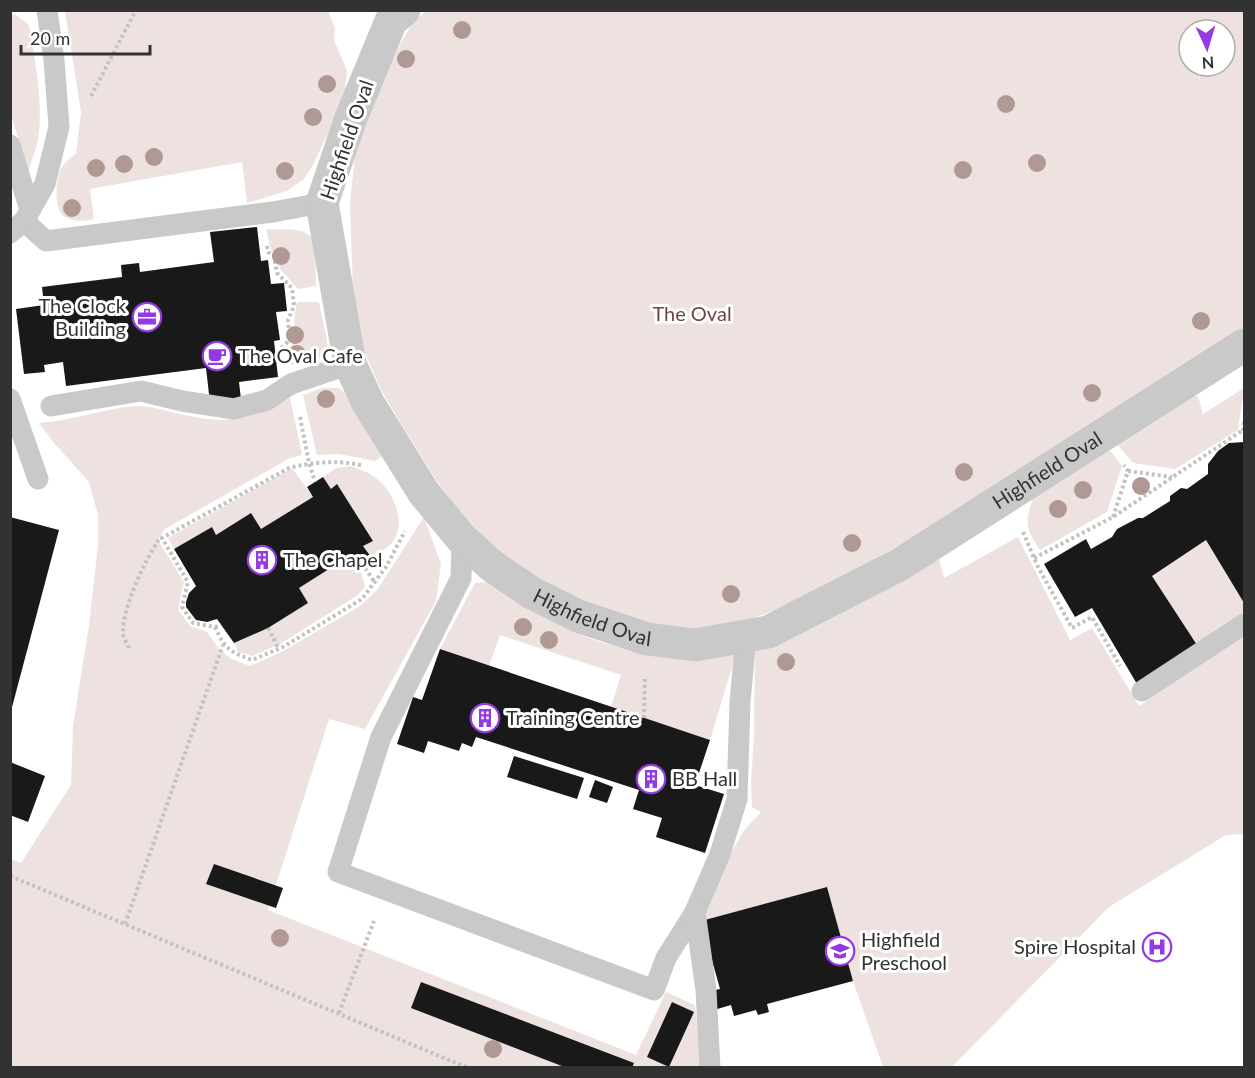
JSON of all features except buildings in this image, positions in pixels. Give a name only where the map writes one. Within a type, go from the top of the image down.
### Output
[{"type":"street","name":"Highfield Oval","points":[[404,10],[391,21],[351,118],[322,203],[350,364],[368,403],[424,493],[462,539],[492,566],[524,588],[578,616],[646,639],[695,645],[768,632],[899,565],[1245,345]]},
{"type":"lane","points":[[22,221],[45,184],[59,127],[54,60],[47,10]]},
{"type":"lane","points":[[10,145],[22,221],[46,241],[322,203]]},
{"type":"lane","points":[[51,405],[141,391],[182,401],[234,409],[267,400],[291,384],[350,364]]},
{"type":"lane","points":[[10,399],[38,479]]},
{"type":"lane","points":[[462,539],[461,578],[381,738],[338,872],[654,990],[666,958],[695,912],[720,854],[737,798],[740,702],[746,636]]},
{"type":"lane","points":[[1142,691],[1245,624]]},
{"type":"lane","points":[[695,912],[706,990],[711,1068]]},
{"type":"path","points":[[54,147],[71,134],[136,10]]},
{"type":"path","points":[[261,213],[268,252],[274,256],[277,273],[292,288],[294,306],[288,320],[290,340],[282,347],[285,371],[291,384],[315,482]]},
{"type":"path","points":[[1034,558],[1113,517],[1244,432],[1245,422]]},
{"type":"path","points":[[129,648],[122,632],[127,611],[138,577],[152,549],[162,538],[289,468],[309,463],[345,462],[371,468],[402,458]]},
{"type":"path","points":[[1128,471],[1172,477]]},
{"type":"path","points":[[1019,490],[1023,530],[1034,558],[1072,628],[1092,617],[1137,695],[1142,691]]},
{"type":"path","points":[[215,627],[223,645],[234,653],[252,660],[279,649],[362,598],[386,567],[424,493]]},
{"type":"path","points":[[162,538],[190,581],[182,607],[193,623],[215,627],[221,625]]},
{"type":"path","points":[[362,563],[375,583]]},
{"type":"path","points":[[268,628],[279,649]]},
{"type":"path","points":[[125,924],[223,645]]},
{"type":"path","points":[[10,876],[468,1068]]},
{"type":"path","points":[[339,1013],[386,889]]},
{"type":"green space","points":[[65,11],[328,11],[335,28],[334,40],[347,71],[344,99],[313,165],[304,179],[287,191],[247,203],[242,162],[90,189],[94,219],[72,220],[61,213],[56,194],[62,167],[76,153],[81,112]]},
{"type":"green space","name":"The Oval","points":[[426,11],[1244,11],[1244,327],[1231,338],[931,527],[828,586],[735,625],[699,631],[650,629],[544,585],[504,558],[470,526],[437,481],[381,390],[365,353],[353,293],[350,202],[356,147],[381,79],[412,23]]},
{"type":"green space","points":[[15,14],[29,25],[40,100],[37,144],[28,171],[11,115],[10,15]]},
{"type":"green space","points":[[266,229],[300,231],[311,237],[315,243],[316,286],[298,289],[280,269],[276,255],[271,250]]},
{"type":"green space","points":[[297,302],[319,302],[327,340],[327,353],[314,362],[289,365],[288,349],[296,340],[294,319]]},
{"type":"green space","points":[[322,388],[339,388],[349,396],[383,456],[375,461],[339,454],[317,455],[303,395]]},
{"type":"green space","points":[[1244,388],[1238,430],[1175,469],[1133,463],[1116,443],[1185,396],[1198,396],[1203,414]]},
{"type":"green space","points":[[290,398],[302,455],[290,458],[165,529],[158,540],[184,582],[178,609],[190,626],[207,632],[219,649],[232,659],[250,666],[283,651],[360,606],[377,590],[424,517],[441,564],[436,601],[365,729],[329,719],[268,910],[636,1055],[666,992],[695,1005],[702,1067],[11,1067],[10,859],[21,863],[71,785],[73,726],[89,625],[98,545],[98,515],[89,482],[39,423],[134,406],[151,407],[212,419],[237,419],[261,412]]},
{"type":"green space","points":[[1109,449],[1122,466],[1107,512],[1040,550],[1028,523],[1034,494]]},
{"type":"green space","points":[[350,466],[370,474],[383,484],[397,509],[396,536],[389,546],[371,557],[363,546],[372,540],[337,485],[331,489],[323,477],[336,468]]},
{"type":"green space","points":[[292,468],[313,497],[261,529],[216,535],[211,528],[174,549],[168,538]]},
{"type":"green space","points":[[1018,537],[1070,640],[1092,628],[1139,706],[1244,635],[1244,834],[1226,835],[1109,907],[952,1067],[883,1067],[853,981],[827,887],[701,921],[729,856],[745,829],[761,812],[752,807],[751,784],[755,648],[938,554],[944,578]]},
{"type":"green space","points":[[1206,540],[1244,603],[1244,613],[1197,645],[1152,576]]},
{"type":"green space","points":[[348,557],[355,567],[360,568],[365,587],[358,595],[280,644],[252,656],[238,652],[234,643],[268,628],[308,603],[299,588]]},
{"type":"green space","points":[[490,582],[574,632],[611,645],[656,652],[736,654],[710,740],[611,707],[621,675],[500,635],[489,666],[440,649],[475,583]]},
{"type":"place","name":"The Clock Building","points":[[147,317]]},
{"type":"place","name":"The Oval Cafe","points":[[217,356]]},
{"type":"place","name":"The Chapel","points":[[262,560]]},
{"type":"place","name":"Training Centre","points":[[485,718]]},
{"type":"place","name":"BB Hall","points":[[651,779]]},
{"type":"place","name":"Spire Hospital","points":[[1157,947]]},
{"type":"place","name":"Highfield Preschool","points":[[840,951]]}]
